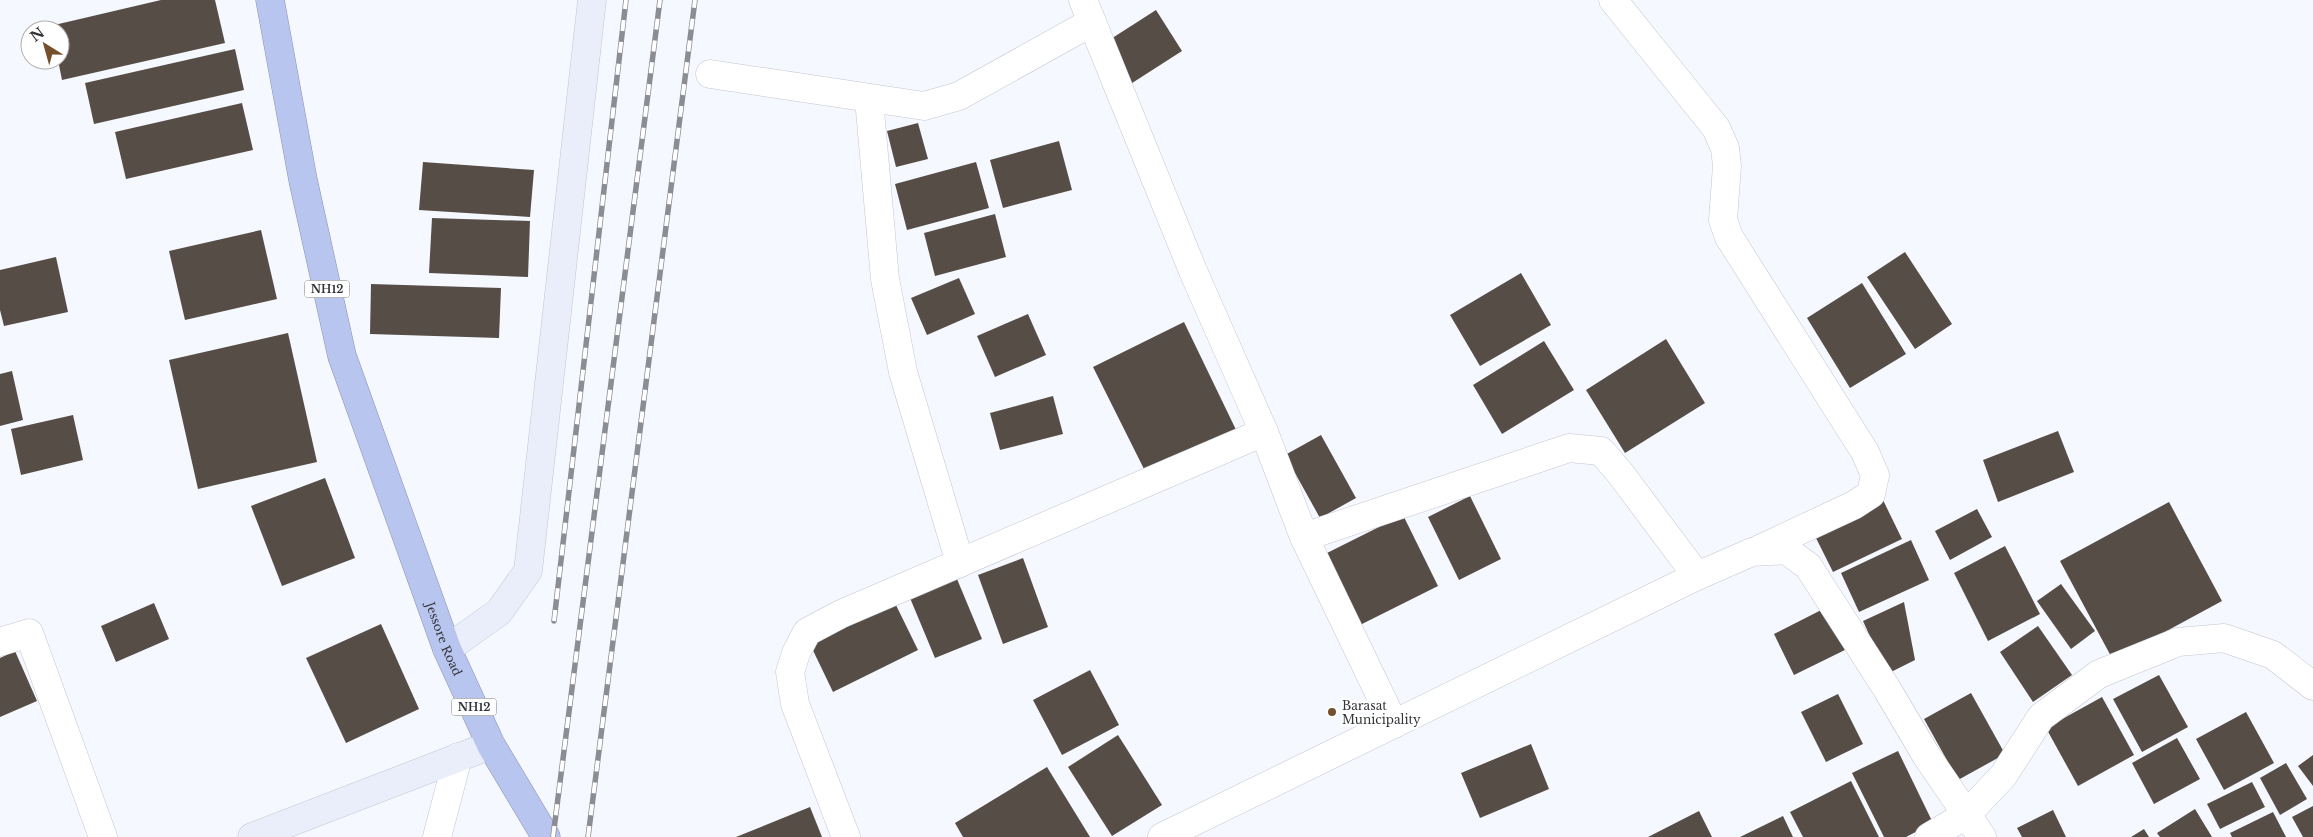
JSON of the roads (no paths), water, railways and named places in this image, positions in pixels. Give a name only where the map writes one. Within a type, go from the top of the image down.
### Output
[{"type":"highway","name":"Jessore Road","points":[[270,0],[304,180],[342,356],[447,649],[491,745],[546,837]]},
{"type":"street","points":[[447,649],[498,612],[528,571],[592,0]]},
{"type":"street","points":[[1162,837],[1697,576],[1854,505],[1871,494],[1875,475],[1865,452],[1729,237],[1723,220],[1727,166],[1725,148],[1716,128],[1613,0]]},
{"type":"street","points":[[710,74],[924,106],[959,96],[1087,11],[1193,271],[1264,432],[1304,537],[1394,724]]},
{"type":"street","points":[[869,99],[885,279],[903,372],[960,563]]},
{"type":"street","points":[[846,837],[795,704],[790,672],[796,653],[807,632],[841,614],[1264,432]]},
{"type":"street","points":[[1304,537],[1569,448],[1601,451],[1620,473],[1697,576]]},
{"type":"street","points":[[1752,552],[1786,550],[1808,566],[1966,816],[1982,837]]},
{"type":"street","points":[[0,642],[29,633],[103,837]]},
{"type":"street","points":[[1929,837],[1966,816],[2003,776],[2041,717],[2099,674],[2178,642],[2224,638],[2273,655],[2313,686]]},
{"type":"street","points":[[252,837],[491,745]]},
{"type":"street","points":[[437,837],[458,757]]},
{"type":"railway","points":[[554,621],[626,0]]},
{"type":"railway","points":[[553,837],[660,0]]},
{"type":"railway","points":[[588,837],[695,0]]},
{"type":"place","name":"Barasat Municipality","points":[[1332,712]]}]
